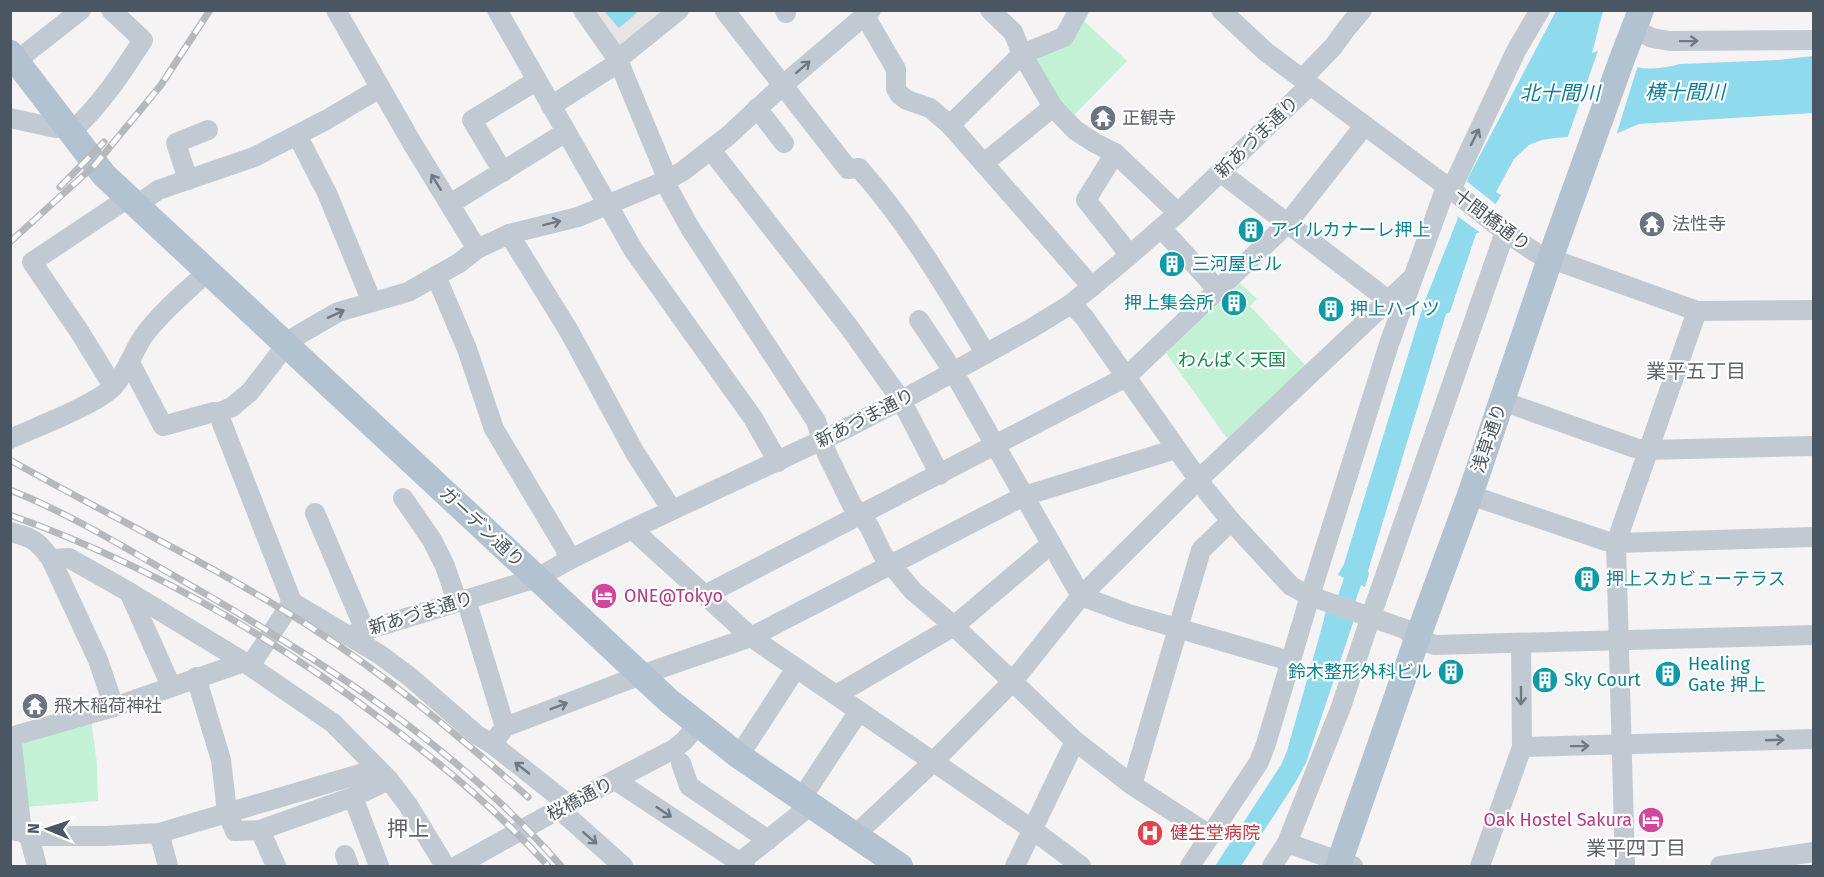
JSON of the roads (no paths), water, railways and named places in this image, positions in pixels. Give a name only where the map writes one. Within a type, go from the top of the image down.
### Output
[{"type":"main road","name":"浅草通り","points":[[1343,865],[1417,639],[1637,19]]},
{"type":"main road","name":"ガーデン通り","points":[[12,60],[104,175],[641,675],[698,725],[739,756],[900,867]]},
{"type":"street","points":[[12,60],[81,10]]},
{"type":"street","points":[[10,118],[56,128],[67,127],[92,113],[143,40],[111,10]]},
{"type":"street","points":[[336,10],[477,249]]},
{"type":"street","points":[[497,10],[634,251],[753,418],[778,462]]},
{"type":"street","points":[[583,10],[618,60],[668,186],[690,228],[816,421],[827,454],[852,505],[891,564],[913,591],[954,626],[1075,741],[1132,785],[1211,836]]},
{"type":"street","points":[[551,106],[613,66],[679,10]]},
{"type":"street","points":[[990,10],[1013,32],[1022,54],[1053,108],[1076,130],[1116,153],[1178,213]]},
{"type":"street","points":[[950,125],[1022,54],[1064,37],[1080,10]]},
{"type":"street","name":"十間橋通り","points":[[1221,10],[1250,38],[1306,82],[1528,249],[1550,260],[1697,311],[1814,310]]},
{"type":"street","name":"新あづま通り","points":[[357,633],[537,578],[632,529],[778,462],[902,400],[987,354],[1071,304],[1178,213],[1220,172],[1306,82],[1362,10]]},
{"type":"street","points":[[1191,867],[1258,762],[1266,744],[1290,661],[1315,598],[1389,344],[1414,276],[1516,51],[1540,10]]},
{"type":"street","points":[[725,11],[848,169],[859,168],[874,185],[936,272],[987,354]]},
{"type":"street","points":[[130,363],[163,426],[214,412],[218,413],[232,407],[250,392],[286,345],[338,312],[408,292],[459,263],[477,249],[509,234],[578,217],[667,180],[682,171],[711,150],[867,13],[896,69],[896,90],[900,95],[907,100],[930,108],[950,125],[1092,287]]},
{"type":"street","points":[[1637,19],[1652,38],[1670,41],[1814,40]]},
{"type":"street","points":[[503,172],[471,120],[536,81]]},
{"type":"street","points":[[113,386],[32,261],[132,202],[158,190],[254,157],[380,88]]},
{"type":"street","points":[[758,108],[784,144]]},
{"type":"street","points":[[984,163],[1053,108]]},
{"type":"street","points":[[705,595],[1126,377],[1287,224],[1364,126]]},
{"type":"street","points":[[188,180],[177,143],[208,130]]},
{"type":"street","points":[[450,204],[566,132]]},
{"type":"street","points":[[297,135],[327,193],[372,302]]},
{"type":"street","points":[[711,150],[836,309],[902,400],[940,475]]},
{"type":"street","points":[[1116,153],[1086,200],[1130,255]]},
{"type":"street","points":[[1220,172],[1388,300]]},
{"type":"street","points":[[1161,228],[1218,290]]},
{"type":"street","points":[[1272,867],[1287,843],[1341,707],[1366,615],[1500,228]]},
{"type":"street","points":[[509,234],[569,330],[635,453],[672,510]]},
{"type":"street","points":[[10,439],[94,400],[113,386],[130,363],[143,336],[207,272]]},
{"type":"street","points":[[436,276],[467,349],[494,429],[565,548],[569,560]]},
{"type":"street","points":[[854,836],[933,762],[1013,681],[1081,596],[1198,480],[1414,276]]},
{"type":"street","points":[[1071,304],[1084,317],[1198,480],[1231,521],[1291,586],[1315,598],[1409,631],[1417,639],[1446,646],[1814,635]]},
{"type":"street","points":[[1625,867],[1616,543],[1697,311]]},
{"type":"street","points":[[919,320],[953,371],[1081,596],[1129,614],[1290,661]]},
{"type":"street","points":[[1502,401],[1635,448],[1647,450],[1814,446]]},
{"type":"street","points":[[218,413],[292,602],[357,633],[477,735],[492,744],[563,807],[623,867]]},
{"type":"street","points":[[492,744],[505,727],[641,675],[751,637],[1024,496],[1176,449]]},
{"type":"street","points":[[1470,495],[1616,543],[1814,537]]},
{"type":"street","points":[[403,498],[432,540],[461,600],[505,727]]},
{"type":"street","points":[[315,513],[357,633]]},
{"type":"street","points":[[1132,785],[1201,550],[1231,521]]},
{"type":"street","points":[[632,529],[751,637],[1033,830],[1081,867]]},
{"type":"street","points":[[10,532],[27,536],[40,543],[51,559],[98,660],[114,707]]},
{"type":"street","points":[[836,695],[954,626],[1051,544]]},
{"type":"street","points":[[51,559],[69,558],[129,592],[247,664],[333,723],[383,774],[408,805],[445,867]]},
{"type":"street","points":[[129,592],[171,686]]},
{"type":"street","points":[[38,867],[21,832],[11,737],[114,707],[196,677],[247,664],[292,602]]},
{"type":"street","points":[[1480,867],[1522,747],[1521,644]]},
{"type":"street","points":[[739,756],[796,668]]},
{"type":"street","points":[[196,677],[221,760],[227,812],[235,831],[260,830],[353,798],[383,774]]},
{"type":"street","points":[[615,780],[740,865],[806,802],[859,711]]},
{"type":"street","name":"桜橋通り","points":[[457,867],[674,748],[684,741],[698,725]]},
{"type":"street","points":[[1522,747],[1814,739]]},
{"type":"street","points":[[1015,867],[1075,741]]},
{"type":"street","points":[[681,763],[689,786],[768,840]]},
{"type":"street","points":[[21,832],[105,836],[159,833],[227,812],[383,774]]},
{"type":"street","points":[[353,798],[380,867]]},
{"type":"street","points":[[260,830],[276,867]]},
{"type":"street","points":[[159,833],[168,867]]},
{"type":"street","points":[[1287,843],[1343,865]]},
{"type":"street","points":[[1720,867],[1814,852]]},
{"type":"water","points":[[604,11],[639,11],[619,28]]},
{"type":"water","name":"北十間川","points":[[1556,11],[1603,11],[1592,53],[1598,51],[1637,67],[1657,68],[1680,64],[1778,60],[1813,56],[1813,113],[1639,124],[1618,133],[1542,140],[1529,145],[1514,159],[1496,192],[1501,195],[1480,232],[1476,234],[1450,312],[1446,314],[1365,587],[1361,585],[1355,602],[1359,605],[1306,763],[1241,866],[1215,866],[1281,765],[1287,751],[1330,594],[1338,596],[1344,578],[1338,575],[1344,564],[1424,303],[1458,218],[1456,215],[1468,178]]},
{"type":"railway","points":[[10,242],[95,165],[161,85],[210,10]]},
{"type":"railway","points":[[60,187],[104,142]]},
{"type":"railway","points":[[10,460],[198,561],[309,626],[422,707],[528,797]]},
{"type":"railway","points":[[10,490],[33,499],[120,544],[235,611],[336,674],[432,743],[520,822],[561,866]]},
{"type":"railway","points":[[10,515],[112,556],[161,580],[210,606],[304,664],[349,695],[454,776],[512,828],[548,866]]},
{"type":"place","name":"正観寺","points":[[1103,118]]},
{"type":"place","name":"法性寺","points":[[1652,224]]},
{"type":"place","name":"アイルカナーレ押上","points":[[1251,230]]},
{"type":"place","name":"三河屋ビル","points":[[1172,264]]},
{"type":"place","name":"押上集会所","points":[[1234,303]]},
{"type":"place","name":"押上ハイツ","points":[[1331,309]]},
{"type":"place","name":"押上スカビューテラス","points":[[1587,579]]},
{"type":"place","name":"ONE@Tokyo","points":[[604,596]]},
{"type":"place","name":"鈴木整形外科ビル","points":[[1451,672]]},
{"type":"place","name":"Healing Gate 押上","points":[[1668,674]]},
{"type":"place","name":"Sky Court","points":[[1545,680]]},
{"type":"place","name":"飛木稲荷神社","points":[[35,706]]},
{"type":"place","name":"Oak Hostel Sakura","points":[[1651,820]]},
{"type":"place","name":"健生堂病院","points":[[1150,833]]},
{"type":"district","name":"業平五丁目","points":[[1696,371]]},
{"type":"district","name":"押上","points":[[408,829]]},
{"type":"district","name":"業平四丁目","points":[[1636,848]]},
{"type":"water label","name":"横十間川","points":[[1685,92]]},
{"type":"park label","name":"わんぱく天国","points":[[1232,360]]}]
